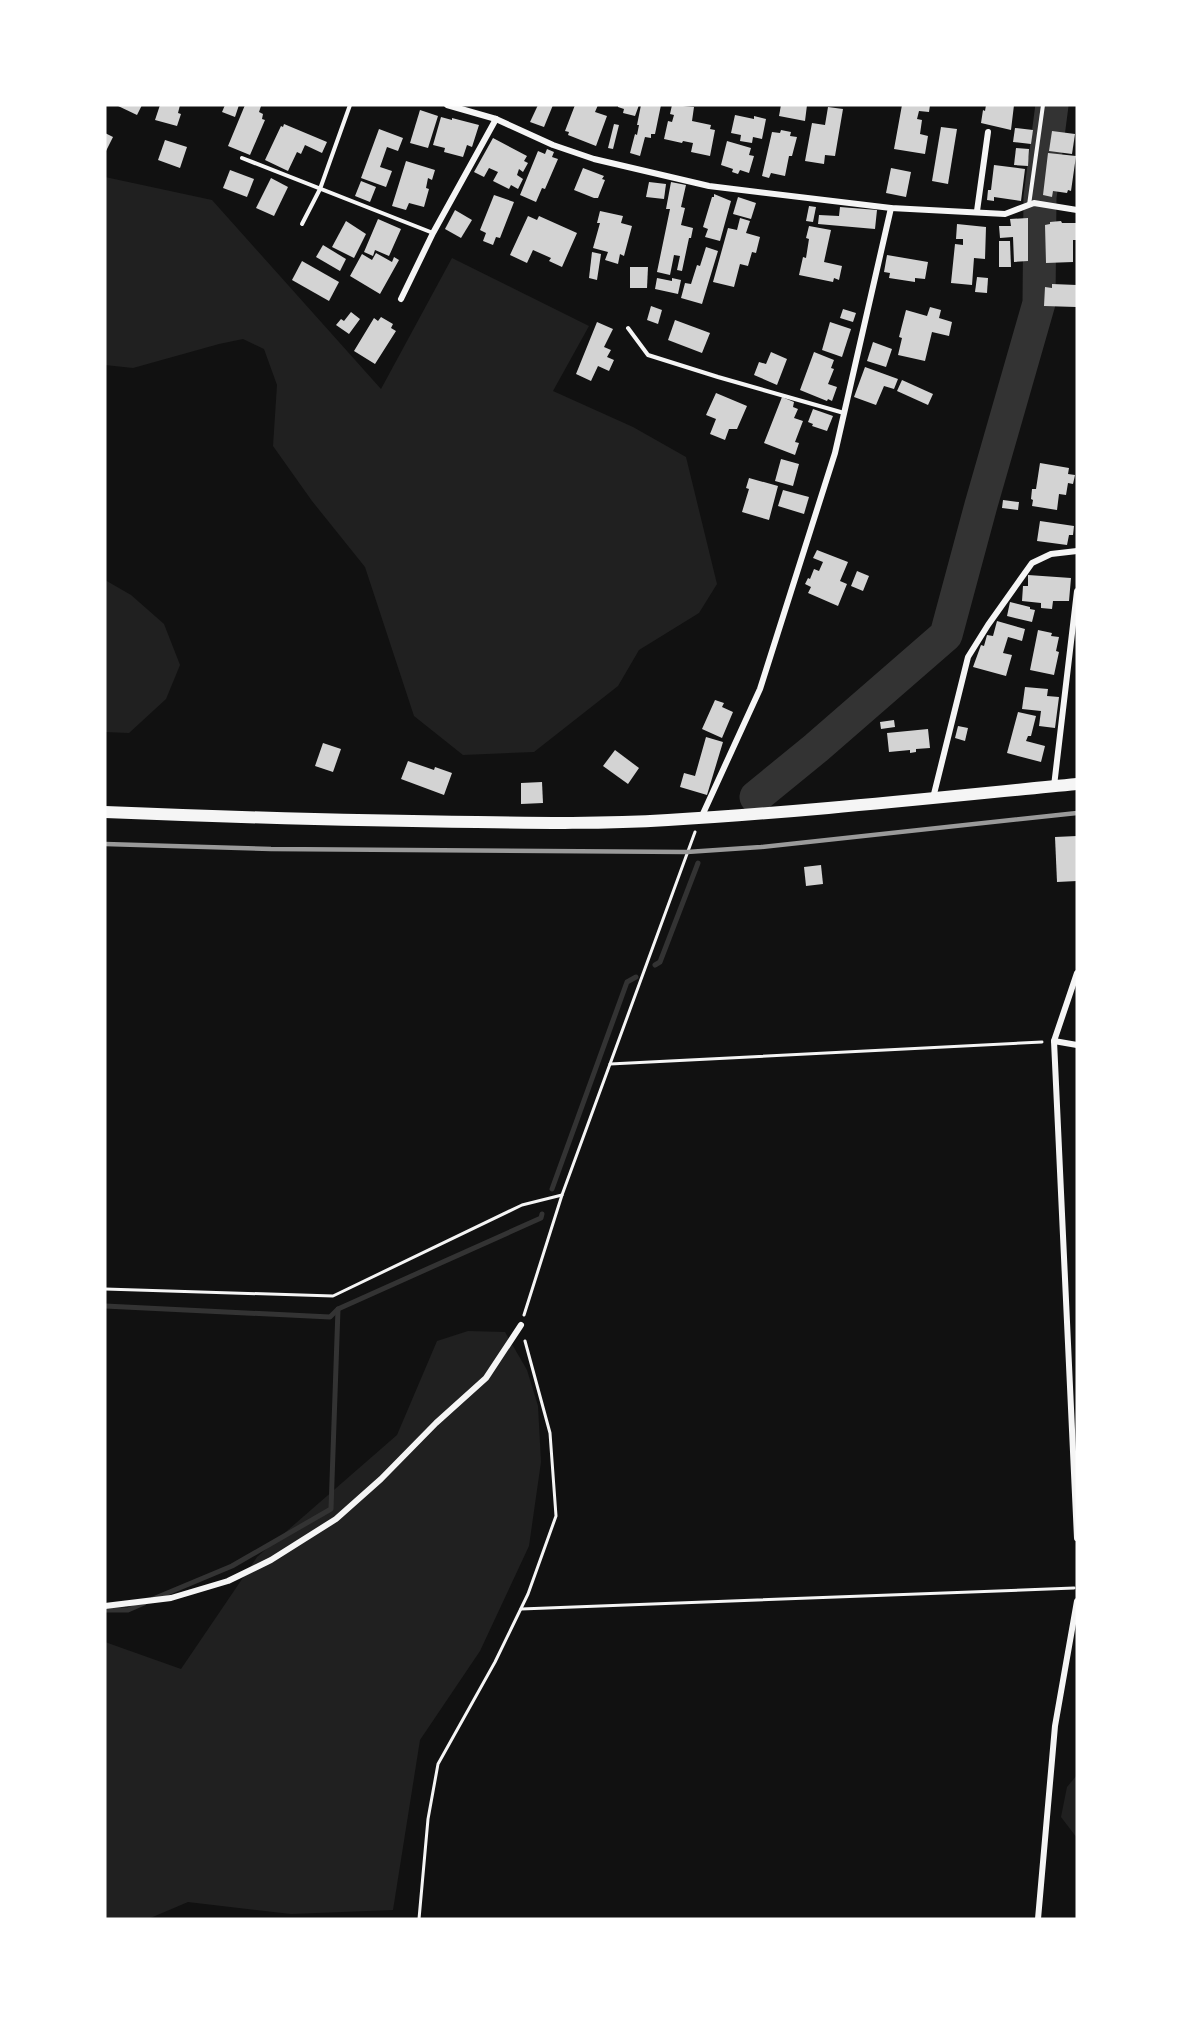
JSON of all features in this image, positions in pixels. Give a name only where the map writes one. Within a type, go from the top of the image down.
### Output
[{"type":"main road","points":[[105,812],[345,821],[646,821],[741,816],[1077,783]]},
{"type":"street","points":[[447,105],[496,119],[553,145],[594,159],[698,183],[891,208],[1005,214],[1032,204],[1077,210]]},
{"type":"street","points":[[401,298],[433,233],[496,119]]},
{"type":"street","points":[[977,211],[988,132]]},
{"type":"street","points":[[701,818],[760,689],[835,453],[891,208]]},
{"type":"street","points":[[933,798],[968,657],[987,625],[1032,563],[1051,554],[1077,550]]},
{"type":"street","points":[[1054,786],[1077,591]]},
{"type":"street","points":[[1077,973],[1054,1041],[1077,1538]]},
{"type":"street","points":[[1054,1041],[1077,1045]]},
{"type":"street","points":[[105,1606],[171,1598],[228,1581],[271,1560],[336,1518],[381,1479],[436,1423],[486,1378],[521,1324]]},
{"type":"street","points":[[1038,1919],[1055,1726],[1077,1601]]},
{"type":"lane","points":[[302,224],[320,189],[350,105]]},
{"type":"lane","points":[[1032,204],[1043,105]]},
{"type":"lane","points":[[242,158],[433,233]]},
{"type":"lane","points":[[628,328],[648,355],[844,413]]},
{"type":"path","points":[[419,1919],[428,1819],[438,1764],[495,1662],[521,1609],[556,1516],[550,1433],[521,1324],[562,1195],[701,818]]},
{"type":"path","points":[[610,1064],[1054,1041]]},
{"type":"path","points":[[105,1289],[333,1296],[522,1205],[562,1195]]},
{"type":"path","points":[[521,1609],[1077,1588]]},
{"type":"shaded area","points":[[105,177],[212,200],[381,389],[452,258],[589,326],[553,391],[633,427],[686,457],[717,584],[699,613],[639,650],[618,686],[534,752],[463,755],[414,716],[365,567],[312,501],[273,446],[277,385],[264,349],[243,339],[133,368],[105,365]]},
{"type":"shaded area","points":[[105,580],[131,595],[164,624],[180,665],[166,699],[129,733],[105,732]]},
{"type":"shaded area","points":[[468,1331],[505,1332],[527,1370],[538,1406],[541,1462],[529,1546],[480,1651],[420,1740],[393,1910],[291,1914],[188,1902],[148,1919],[105,1919],[105,1642],[181,1669],[257,1557],[397,1435],[437,1341]]},
{"type":"shaded area","points":[[1077,1775],[1077,1838],[1061,1817],[1067,1787]]},
{"type":"building","points":[[116,105],[142,105],[137,115]]},
{"type":"building","points":[[160,105],[180,105],[178,113],[181,114],[177,126],[155,120]]},
{"type":"building","points":[[225,105],[239,105],[235,117],[222,112]]},
{"type":"building","points":[[245,105],[261,106],[259,112],[263,114],[262,119],[265,120],[250,155],[228,146]]},
{"type":"building","points":[[538,105],[553,105],[544,127],[530,122]]},
{"type":"building","points":[[575,105],[598,105],[595,112],[607,116],[596,146],[568,135],[569,132],[565,131]]},
{"type":"building","points":[[618,105],[639,105],[635,116],[623,113],[624,109]]},
{"type":"building","points":[[641,105],[661,105],[655,134],[651,134],[651,138],[645,137],[640,156],[630,153],[635,134],[637,135]]},
{"type":"building","points":[[672,105],[694,107],[692,121],[711,125],[710,129],[715,130],[710,156],[691,152],[693,143],[664,139],[668,121],[672,122],[674,115],[670,114]]},
{"type":"building","points":[[781,105],[807,105],[805,121],[779,116]]},
{"type":"building","points":[[902,105],[930,105],[929,112],[919,111],[917,119],[922,120],[920,134],[928,136],[925,154],[894,149]]},
{"type":"building","points":[[986,105],[1014,105],[1011,130],[981,123]]},
{"type":"building","points":[[828,107],[843,109],[835,156],[825,155],[824,164],[805,161],[812,123],[825,125]]},
{"type":"building","points":[[420,110],[438,116],[428,148],[410,143]]},
{"type":"building","points":[[735,115],[766,119],[762,139],[753,137],[752,143],[740,141],[741,135],[731,133]]},
{"type":"building","points":[[441,117],[479,125],[472,147],[467,145],[463,157],[444,152],[445,148],[433,145]]},
{"type":"building","points":[[284,124],[327,142],[322,153],[305,145],[301,154],[297,152],[288,171],[265,160]]},
{"type":"building","points":[[614,124],[619,125],[613,149],[608,148]]},
{"type":"building","points":[[941,127],[957,129],[948,184],[932,181]]},
{"type":"building","points":[[1015,128],[1033,130],[1031,144],[1013,142]]},
{"type":"building","points":[[379,129],[403,138],[398,151],[387,147],[380,167],[392,171],[386,187],[361,178]]},
{"type":"building","points":[[781,130],[791,132],[790,136],[797,137],[792,156],[789,156],[785,176],[771,173],[769,178],[762,176],[772,132],[780,133]]},
{"type":"building","points":[[1052,131],[1075,134],[1072,154],[1049,151]]},
{"type":"building","points":[[105,133],[113,137],[105,153]]},
{"type":"building","points":[[493,138],[527,156],[524,161],[528,163],[523,172],[519,169],[517,175],[523,179],[518,189],[511,185],[509,189],[493,181],[498,172],[489,168],[484,177],[474,172]]},
{"type":"building","points":[[165,140],[187,147],[180,168],[158,160]]},
{"type":"building","points":[[727,141],[751,148],[749,155],[754,156],[749,173],[740,170],[738,174],[732,172],[733,169],[721,165]]},
{"type":"building","points":[[1016,148],[1029,149],[1028,166],[1014,165]]},
{"type":"building","points":[[547,149],[554,152],[552,157],[558,159],[545,189],[542,188],[536,202],[520,195],[538,151],[545,154]]},
{"type":"building","points":[[1048,153],[1076,156],[1071,191],[1068,190],[1067,193],[1053,191],[1052,197],[1043,195]]},
{"type":"building","points":[[406,161],[435,170],[432,180],[428,178],[426,188],[429,189],[424,207],[409,203],[406,210],[392,206]]},
{"type":"building","points":[[994,165],[1025,169],[1021,201],[994,197],[994,201],[987,200],[988,190],[991,190]]},
{"type":"building","points":[[583,168],[604,176],[602,179],[605,180],[598,198],[574,190]]},
{"type":"building","points":[[891,168],[911,172],[906,197],[886,193]]},
{"type":"building","points":[[230,170],[254,179],[247,197],[223,188]]},
{"type":"building","points":[[271,178],[288,187],[274,216],[256,208]]},
{"type":"building","points":[[361,181],[376,187],[370,202],[355,196]]},
{"type":"building","points":[[649,182],[666,184],[664,199],[646,197]]},
{"type":"building","points":[[671,182],[686,185],[681,207],[685,208],[681,225],[693,228],[682,271],[677,270],[680,256],[674,255],[670,275],[657,272],[670,209],[666,209]]},
{"type":"building","points":[[714,194],[731,201],[720,241],[705,237],[708,229],[703,227]]},
{"type":"building","points":[[494,195],[514,202],[500,238],[496,237],[493,245],[483,241],[486,233],[480,230]]},
{"type":"building","points":[[738,197],[756,203],[751,219],[733,214]]},
{"type":"building","points":[[809,206],[816,207],[813,222],[806,221]]},
{"type":"building","points":[[840,207],[877,210],[875,229],[818,224],[819,215],[839,216]]},
{"type":"building","points":[[455,210],[472,220],[461,238],[445,229]]},
{"type":"building","points":[[600,211],[623,216],[621,223],[632,226],[624,256],[620,254],[618,264],[605,260],[608,252],[593,248],[600,223],[597,223]]},
{"type":"building","points":[[528,216],[537,220],[539,216],[577,233],[562,267],[549,261],[551,258],[533,250],[527,263],[510,255]]},
{"type":"building","points":[[740,218],[750,221],[746,233],[760,237],[756,253],[752,252],[748,266],[740,264],[734,287],[713,282],[728,228],[737,230]]},
{"type":"building","points":[[1028,218],[1028,261],[1014,262],[1013,237],[1000,238],[999,226],[1011,226],[1010,219]]},
{"type":"building","points":[[378,219],[401,229],[389,256],[375,250],[373,256],[364,252]]},
{"type":"building","points":[[346,221],[366,234],[354,258],[332,247]]},
{"type":"building","points":[[1061,221],[1062,223],[1076,223],[1077,240],[1073,240],[1073,262],[1046,263],[1045,225]]},
{"type":"building","points":[[957,224],[986,227],[985,259],[974,258],[972,285],[951,283],[955,244],[963,245],[963,239],[956,239]]},
{"type":"building","points":[[809,226],[831,230],[824,262],[842,266],[839,280],[834,278],[833,282],[799,275],[803,257],[806,258],[809,239],[806,238]]},
{"type":"building","points":[[999,241],[1010,241],[1011,267],[999,267]]},
{"type":"building","points":[[323,245],[346,259],[340,271],[316,257]]},
{"type":"building","points":[[706,247],[718,251],[702,304],[681,298],[685,283],[691,284]]},
{"type":"building","points":[[592,252],[601,254],[597,280],[589,278]]},
{"type":"building","points":[[376,253],[392,262],[394,257],[399,260],[380,294],[350,276],[362,254],[372,260]]},
{"type":"building","points":[[887,255],[928,262],[925,279],[915,278],[915,282],[889,278],[890,273],[884,272]]},
{"type":"building","points":[[302,261],[339,282],[329,301],[292,280]]},
{"type":"building","points":[[630,267],[648,267],[647,288],[630,288]]},
{"type":"building","points":[[977,277],[988,278],[987,293],[975,292]]},
{"type":"building","points":[[657,278],[681,280],[678,294],[655,289]]},
{"type":"building","points":[[1052,284],[1077,285],[1076,307],[1044,306],[1045,287],[1052,288]]},
{"type":"building","points":[[651,306],[662,310],[658,324],[647,320]]},
{"type":"building","points":[[930,307],[941,310],[939,318],[952,322],[949,336],[932,332],[925,361],[898,355],[902,338],[899,337],[906,310],[927,316]]},
{"type":"building","points":[[843,309],[856,313],[853,322],[840,318]]},
{"type":"building","points":[[351,312],[360,319],[349,334],[336,325],[341,319],[344,321]]},
{"type":"building","points":[[381,317],[393,324],[391,328],[396,331],[375,364],[354,351],[374,318],[378,321]]},
{"type":"building","points":[[675,320],[710,333],[702,353],[668,340]]},
{"type":"building","points":[[597,322],[613,329],[604,347],[611,350],[607,357],[614,360],[609,371],[598,366],[591,381],[576,374]]},
{"type":"building","points":[[830,322],[851,329],[842,357],[822,350]]},
{"type":"building","points":[[873,342],[892,349],[886,367],[867,361]]},
{"type":"building","points":[[771,352],[787,359],[777,385],[754,375],[759,362],[766,364]]},
{"type":"building","points":[[814,352],[834,360],[831,368],[834,369],[828,384],[837,387],[832,401],[800,390]]},
{"type":"building","points":[[865,367],[898,379],[894,389],[884,386],[876,405],[854,397]]},
{"type":"building","points":[[902,380],[933,394],[928,405],[897,391]]},
{"type":"building","points":[[716,393],[747,406],[737,429],[729,429],[725,440],[710,434],[716,419],[706,415]]},
{"type":"building","points":[[782,397],[794,402],[793,407],[798,409],[794,418],[803,421],[795,442],[799,443],[795,455],[764,443]]},
{"type":"building","points":[[813,409],[833,416],[827,431],[812,426],[813,424],[808,422]]},
{"type":"building","points":[[781,459],[799,464],[793,486],[775,481]]},
{"type":"building","points":[[1040,463],[1069,468],[1068,474],[1075,475],[1073,484],[1068,483],[1066,495],[1059,494],[1057,510],[1032,506],[1032,489],[1036,489]]},
{"type":"building","points":[[749,478],[778,486],[769,520],[742,512],[749,489],[746,488]]},
{"type":"building","points":[[783,490],[809,497],[804,514],[778,506]]},
{"type":"building","points":[[1003,500],[1019,502],[1018,510],[1002,508]]},
{"type":"building","points":[[1040,521],[1074,526],[1073,535],[1069,535],[1067,545],[1037,541]]},
{"type":"building","points":[[817,550],[848,562],[840,581],[847,584],[838,606],[808,593],[811,587],[805,584],[814,569],[819,571],[823,562],[813,558]]},
{"type":"building","points":[[857,571],[869,576],[863,591],[851,586]]},
{"type":"building","points":[[1028,575],[1071,578],[1069,601],[1053,601],[1052,609],[1041,608],[1041,603],[1022,601],[1023,586],[1028,586]]},
{"type":"building","points":[[1010,602],[1035,610],[1032,622],[1007,616]]},
{"type":"building","points":[[997,621],[1025,629],[1022,641],[1008,637],[1003,653],[1012,655],[1006,676],[973,667],[987,635],[993,636]]},
{"type":"building","points":[[1038,630],[1059,637],[1056,651],[1059,652],[1054,675],[1030,670]]},
{"type":"building","points":[[1025,687],[1048,689],[1047,696],[1059,697],[1055,728],[1039,726],[1041,711],[1022,709]]},
{"type":"building","points":[[715,700],[724,703],[722,707],[733,712],[722,738],[702,729]]},
{"type":"building","points":[[1018,712],[1036,716],[1031,736],[1028,736],[1026,741],[1045,746],[1041,762],[1007,753]]},
{"type":"building","points":[[894,720],[895,727],[881,729],[880,722]]},
{"type":"building","points":[[958,726],[968,728],[965,741],[955,738]]},
{"type":"building","points":[[928,729],[930,748],[916,749],[916,752],[910,753],[910,750],[889,752],[887,733]]},
{"type":"building","points":[[706,737],[723,742],[707,795],[680,787],[684,773],[695,776]]},
{"type":"building","points":[[323,743],[341,749],[333,772],[315,766]]},
{"type":"building","points":[[615,750],[639,768],[628,784],[603,766]]},
{"type":"building","points":[[408,761],[434,770],[435,767],[452,773],[444,795],[401,779]]},
{"type":"building","points":[[542,782],[543,803],[521,804],[521,783]]},
{"type":"building","points":[[1077,836],[1077,881],[1057,882],[1055,837]]},
{"type":"building","points":[[821,865],[823,884],[806,886],[804,867]]},
{"type":"waterway","points":[[756,797],[946,635],[1039,303],[1040,197],[1052,105]]},
{"type":"waterway","points":[[655,965],[660,962],[698,863]]},
{"type":"waterway","points":[[552,1189],[627,982],[636,977]]},
{"type":"waterway","points":[[105,1306],[330,1317],[338,1309],[541,1218],[542,1214]]},
{"type":"waterway","points":[[153,1599],[232,1566],[331,1509],[338,1309]]},
{"type":"waterway","points":[[105,1610],[128,1610],[144,1603]]},
{"type":"railway","points":[[105,844],[271,849],[687,852],[761,847],[1077,813]]}]
